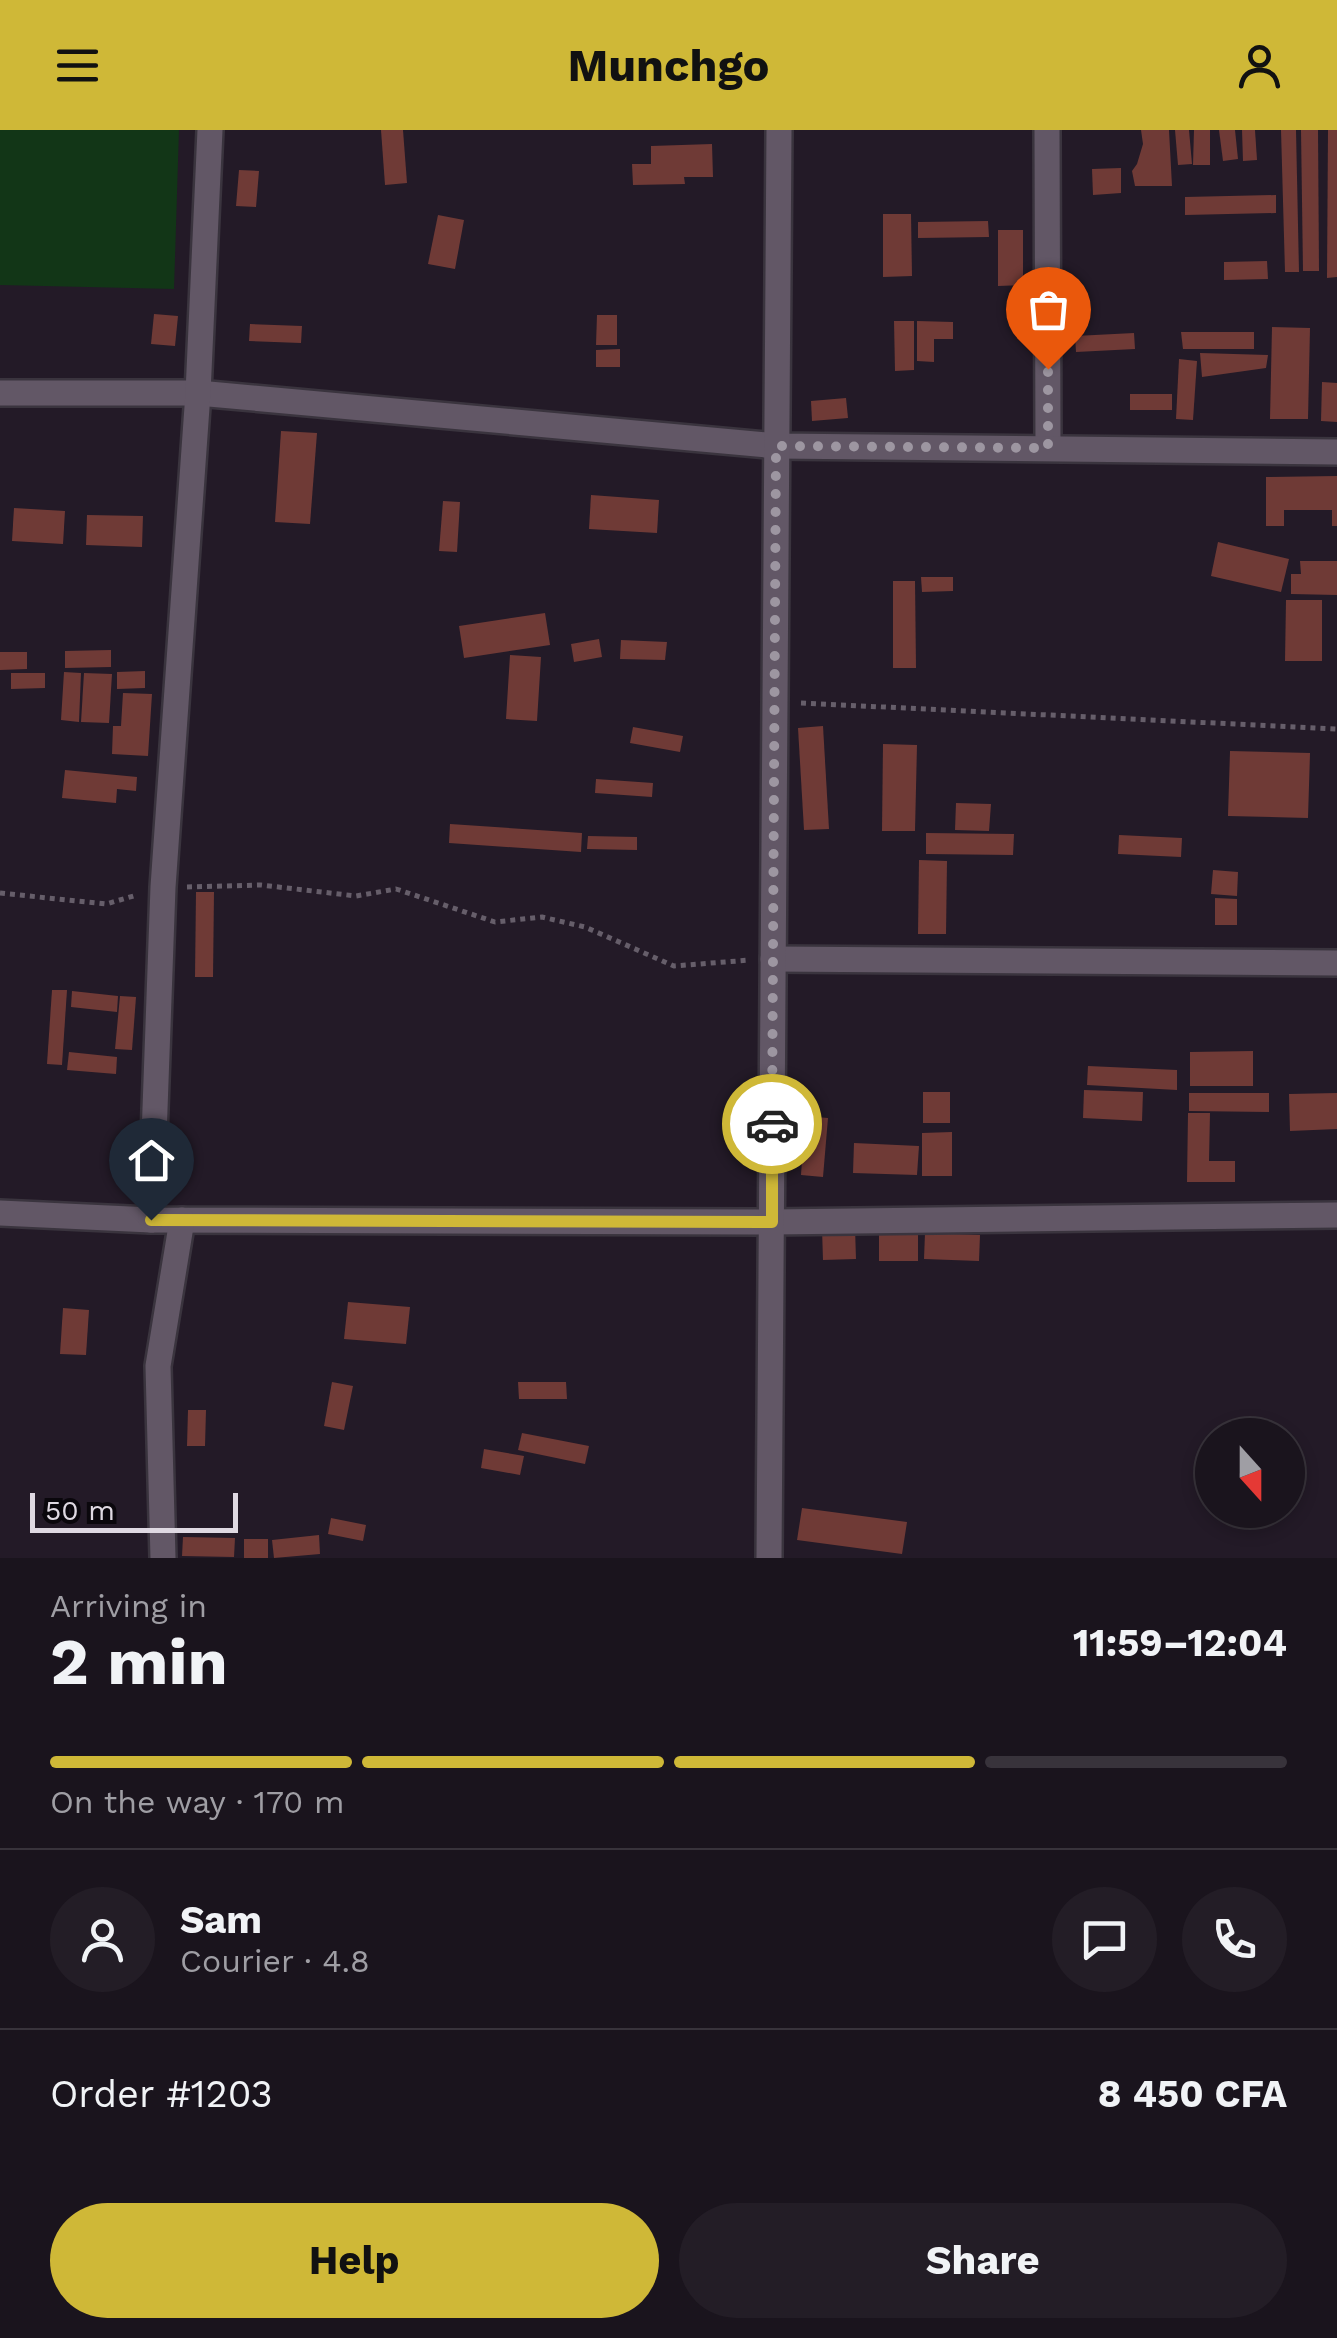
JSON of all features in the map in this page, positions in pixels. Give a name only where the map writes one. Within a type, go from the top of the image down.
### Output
[{"type":"street","points":[[151,1220],[164,888],[198,393],[210,130]]},
{"type":"street","points":[[769,1558],[778,130]]},
{"type":"street","points":[[1047,130],[1048,448]]},
{"type":"street","points":[[0,393],[198,393],[776,446],[1337,452]]},
{"type":"street","points":[[773,958],[1337,964]]},
{"type":"street","points":[[0,1213],[151,1220],[772,1222],[1337,1215]]},
{"type":"street","points":[[164,1558],[158,1366],[182,1220]]},
{"type":"path","points":[[774,702],[1337,729]]},
{"type":"path","points":[[0,893],[106,904],[164,888],[260,884],[356,896],[396,889],[496,922],[542,917],[584,927],[674,966],[773,958]]},
{"type":"green space","points":[[0,130],[179,130],[174,289],[0,285]]},
{"type":"building","points":[[381,130],[403,130],[407,183],[385,185]]},
{"type":"building","points":[[1141,130],[1169,130],[1172,186],[1135,186],[1132,171],[1143,144]]},
{"type":"building","points":[[1175,130],[1189,130],[1192,164],[1178,165]]},
{"type":"building","points":[[1194,130],[1210,130],[1210,165],[1193,165]]},
{"type":"building","points":[[1219,130],[1235,130],[1238,159],[1223,161]]},
{"type":"building","points":[[1242,130],[1255,130],[1257,160],[1243,161]]},
{"type":"building","points":[[1281,130],[1296,130],[1299,272],[1285,272]]},
{"type":"building","points":[[1301,130],[1318,130],[1319,271],[1303,271]]},
{"type":"building","points":[[1328,130],[1337,130],[1337,277],[1327,278]]},
{"type":"building","points":[[712,144],[713,177],[684,177],[685,184],[633,185],[632,164],[651,164],[651,146]]},
{"type":"building","points":[[1121,168],[1121,193],[1093,195],[1092,169]]},
{"type":"building","points":[[239,170],[259,171],[256,207],[236,206]]},
{"type":"building","points":[[1276,195],[1276,213],[1185,215],[1185,197]]},
{"type":"building","points":[[883,214],[911,214],[912,276],[883,277]]},
{"type":"building","points":[[438,215],[464,220],[455,269],[428,264]]},
{"type":"building","points":[[988,221],[989,237],[918,238],[918,222]]},
{"type":"building","points":[[998,230],[1023,230],[1023,285],[998,286]]},
{"type":"building","points":[[1267,261],[1268,279],[1224,280],[1224,262]]},
{"type":"building","points":[[154,314],[178,316],[175,346],[151,344]]},
{"type":"building","points":[[597,315],[617,315],[617,345],[596,345]]},
{"type":"building","points":[[894,321],[914,321],[914,370],[895,371]]},
{"type":"building","points":[[917,321],[953,322],[953,339],[934,339],[934,362],[917,361]]},
{"type":"building","points":[[250,324],[302,326],[301,343],[249,341]]},
{"type":"building","points":[[1272,327],[1310,328],[1308,419],[1270,419]]},
{"type":"building","points":[[1181,332],[1254,332],[1254,349],[1183,349]]},
{"type":"building","points":[[1134,333],[1135,349],[1076,352],[1075,336]]},
{"type":"building","points":[[620,349],[620,367],[596,367],[596,350]]},
{"type":"building","points":[[1200,353],[1268,355],[1266,368],[1202,377]]},
{"type":"building","points":[[1179,359],[1197,361],[1193,420],[1176,419]]},
{"type":"building","points":[[1322,382],[1337,383],[1337,422],[1321,421]]},
{"type":"building","points":[[1130,394],[1172,394],[1172,410],[1130,410]]},
{"type":"building","points":[[846,398],[848,418],[812,421],[811,401]]},
{"type":"building","points":[[281,431],[317,433],[310,524],[275,522]]},
{"type":"building","points":[[1337,476],[1337,526],[1332,526],[1332,510],[1284,510],[1284,526],[1266,526],[1266,477]]},
{"type":"building","points":[[591,495],[659,500],[657,533],[589,529]]},
{"type":"building","points":[[443,501],[460,502],[457,552],[439,551]]},
{"type":"building","points":[[14,508],[65,511],[63,544],[12,541]]},
{"type":"building","points":[[87,515],[143,516],[142,547],[86,545]]},
{"type":"building","points":[[1218,542],[1289,559],[1281,592],[1211,576]]},
{"type":"building","points":[[1300,561],[1337,561],[1337,595],[1291,594],[1291,574],[1301,574]]},
{"type":"building","points":[[921,577],[953,577],[953,591],[922,592]]},
{"type":"building","points":[[893,581],[915,581],[916,668],[893,668]]},
{"type":"building","points":[[1286,600],[1322,600],[1322,661],[1285,661]]},
{"type":"building","points":[[545,613],[550,645],[464,658],[459,626]]},
{"type":"building","points":[[599,639],[602,657],[574,662],[571,644]]},
{"type":"building","points":[[621,640],[667,642],[665,660],[620,659]]},
{"type":"building","points":[[111,650],[111,667],[65,668],[65,651]]},
{"type":"building","points":[[0,652],[27,652],[27,669],[0,670]]},
{"type":"building","points":[[510,655],[541,657],[537,721],[506,719]]},
{"type":"building","points":[[145,671],[145,688],[117,689],[117,672]]},
{"type":"building","points":[[64,672],[81,673],[79,722],[61,720]]},
{"type":"building","points":[[11,673],[45,673],[45,688],[11,689]]},
{"type":"building","points":[[84,673],[112,674],[109,723],[81,722]]},
{"type":"building","points":[[123,693],[152,694],[148,756],[112,754],[113,726],[121,726]]},
{"type":"building","points":[[823,726],[829,829],[804,830],[798,728]]},
{"type":"building","points":[[633,727],[683,736],[680,752],[630,743]]},
{"type":"building","points":[[883,744],[917,745],[915,831],[882,831]]},
{"type":"building","points":[[1230,751],[1310,753],[1308,818],[1228,816]]},
{"type":"building","points":[[65,770],[137,777],[136,791],[117,789],[116,803],[62,798]]},
{"type":"building","points":[[596,779],[653,783],[652,797],[595,793]]},
{"type":"building","points":[[956,803],[991,804],[989,831],[955,830]]},
{"type":"building","points":[[450,824],[582,833],[581,852],[449,843]]},
{"type":"building","points":[[926,833],[1014,834],[1013,855],[926,854]]},
{"type":"building","points":[[1119,835],[1182,838],[1181,857],[1118,854]]},
{"type":"building","points":[[588,836],[637,837],[637,850],[587,849]]},
{"type":"building","points":[[919,860],[947,861],[946,934],[918,934]]},
{"type":"building","points":[[1213,870],[1238,872],[1237,896],[1211,894]]},
{"type":"building","points":[[196,892],[214,892],[213,977],[195,977]]},
{"type":"building","points":[[1215,898],[1237,899],[1237,925],[1215,925]]},
{"type":"building","points":[[52,990],[67,990],[62,1065],[47,1064]]},
{"type":"building","points":[[72,991],[118,996],[117,1012],[71,1007]]},
{"type":"building","points":[[120,996],[136,997],[132,1050],[115,1049]]},
{"type":"building","points":[[1253,1051],[1253,1086],[1190,1086],[1190,1052]]},
{"type":"building","points":[[69,1052],[117,1057],[116,1074],[67,1070]]},
{"type":"building","points":[[1088,1066],[1177,1070],[1177,1090],[1087,1085]]},
{"type":"building","points":[[1084,1090],[1143,1092],[1142,1121],[1083,1118]]},
{"type":"building","points":[[923,1092],[950,1092],[950,1123],[923,1123]]},
{"type":"building","points":[[1189,1093],[1269,1093],[1269,1112],[1189,1111]]},
{"type":"building","points":[[1337,1093],[1337,1129],[1290,1131],[1289,1094]]},
{"type":"building","points":[[1188,1113],[1210,1113],[1209,1161],[1235,1161],[1235,1182],[1187,1182]]},
{"type":"building","points":[[805,1116],[828,1118],[823,1177],[801,1175]]},
{"type":"building","points":[[952,1132],[952,1176],[922,1176],[922,1133]]},
{"type":"building","points":[[854,1143],[919,1146],[917,1175],[853,1173]]},
{"type":"building","points":[[855,1228],[856,1259],[823,1260],[822,1229]]},
{"type":"building","points":[[879,1230],[918,1231],[918,1261],[879,1261]]},
{"type":"building","points":[[925,1233],[980,1235],[979,1261],[924,1259]]},
{"type":"building","points":[[348,1302],[410,1307],[406,1344],[344,1339]]},
{"type":"building","points":[[63,1308],[89,1310],[86,1355],[60,1354]]},
{"type":"building","points":[[332,1382],[353,1386],[344,1430],[324,1426]]},
{"type":"building","points":[[518,1382],[566,1382],[567,1399],[519,1399]]},
{"type":"building","points":[[188,1410],[206,1410],[205,1446],[187,1446]]},
{"type":"building","points":[[522,1433],[589,1446],[585,1464],[518,1450]]},
{"type":"building","points":[[484,1449],[524,1456],[520,1475],[481,1468]]},
{"type":"building","points":[[802,1508],[907,1522],[902,1554],[797,1540]]},
{"type":"building","points":[[331,1518],[366,1525],[363,1541],[328,1534]]},
{"type":"building","points":[[319,1535],[320,1554],[274,1558],[272,1540]]},
{"type":"building","points":[[183,1537],[235,1538],[234,1557],[182,1556]]},
{"type":"building","points":[[244,1539],[268,1539],[268,1558],[244,1558]]},
{"type":"way so far","points":[[772,1124],[776,446],[1048,448],[1048,369]]},
{"type":"route","points":[[151,1220],[772,1222],[772,1124]]}]
